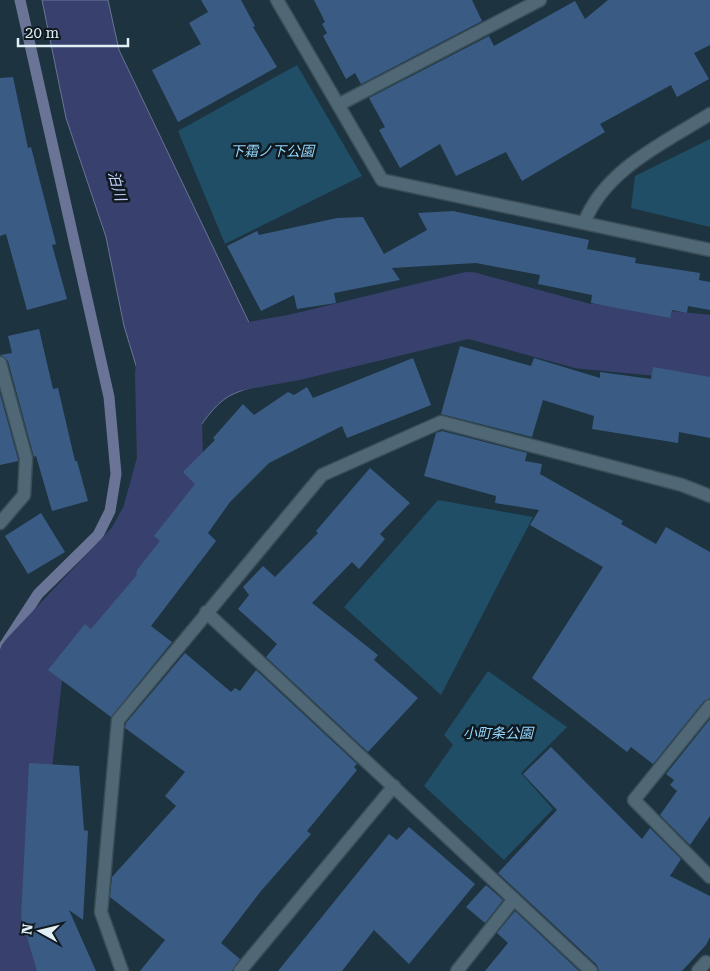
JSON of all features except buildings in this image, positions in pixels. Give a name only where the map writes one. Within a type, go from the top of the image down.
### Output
[{"type":"street","points":[[277,0],[382,180],[710,250]]},
{"type":"street","points":[[338,105],[540,0]]},
{"type":"street","points":[[584,223],[589,210],[619,172],[710,114]]},
{"type":"street","points":[[0,363],[26,458],[24,495],[0,523]]},
{"type":"street","points":[[122,971],[101,912],[118,720],[322,475],[441,422],[682,485],[710,496]]},
{"type":"street","points":[[206,612],[591,971]]},
{"type":"street","points":[[710,706],[634,800],[710,877]]},
{"type":"street","points":[[240,971],[394,786]]},
{"type":"street","points":[[457,971],[514,899]]},
{"type":"green space","name":"下霜ノ下公園","points":[[297,65],[362,176],[225,244],[178,131]]},
{"type":"green space","points":[[710,139],[710,227],[631,208],[635,176]]},
{"type":"green space","points":[[438,500],[533,517],[441,695],[344,607]]},
{"type":"green space","name":"小町条公園","points":[[488,671],[567,727],[521,773],[553,809],[504,860],[424,786],[453,745],[444,735]]},
{"type":"water","name":"泊川","points":[[42,0],[108,0],[119,50],[255,335],[284,337],[289,376],[247,389],[226,398],[218,404],[192,440],[178,468],[152,458],[145,395],[124,326],[106,237],[66,118]]},
{"type":"waterway","points":[[0,665],[3,648],[38,594],[98,535],[110,511],[116,474],[109,397],[20,0]]},
{"type":"waterway","points":[[197,365],[296,347],[469,305],[583,336],[710,348]]},
{"type":"waterway","points":[[29,971],[10,913],[17,784],[31,661],[138,548],[154,520],[170,462],[168,374]]},
{"type":"waterway","points":[[0,963],[3,971]]}]
